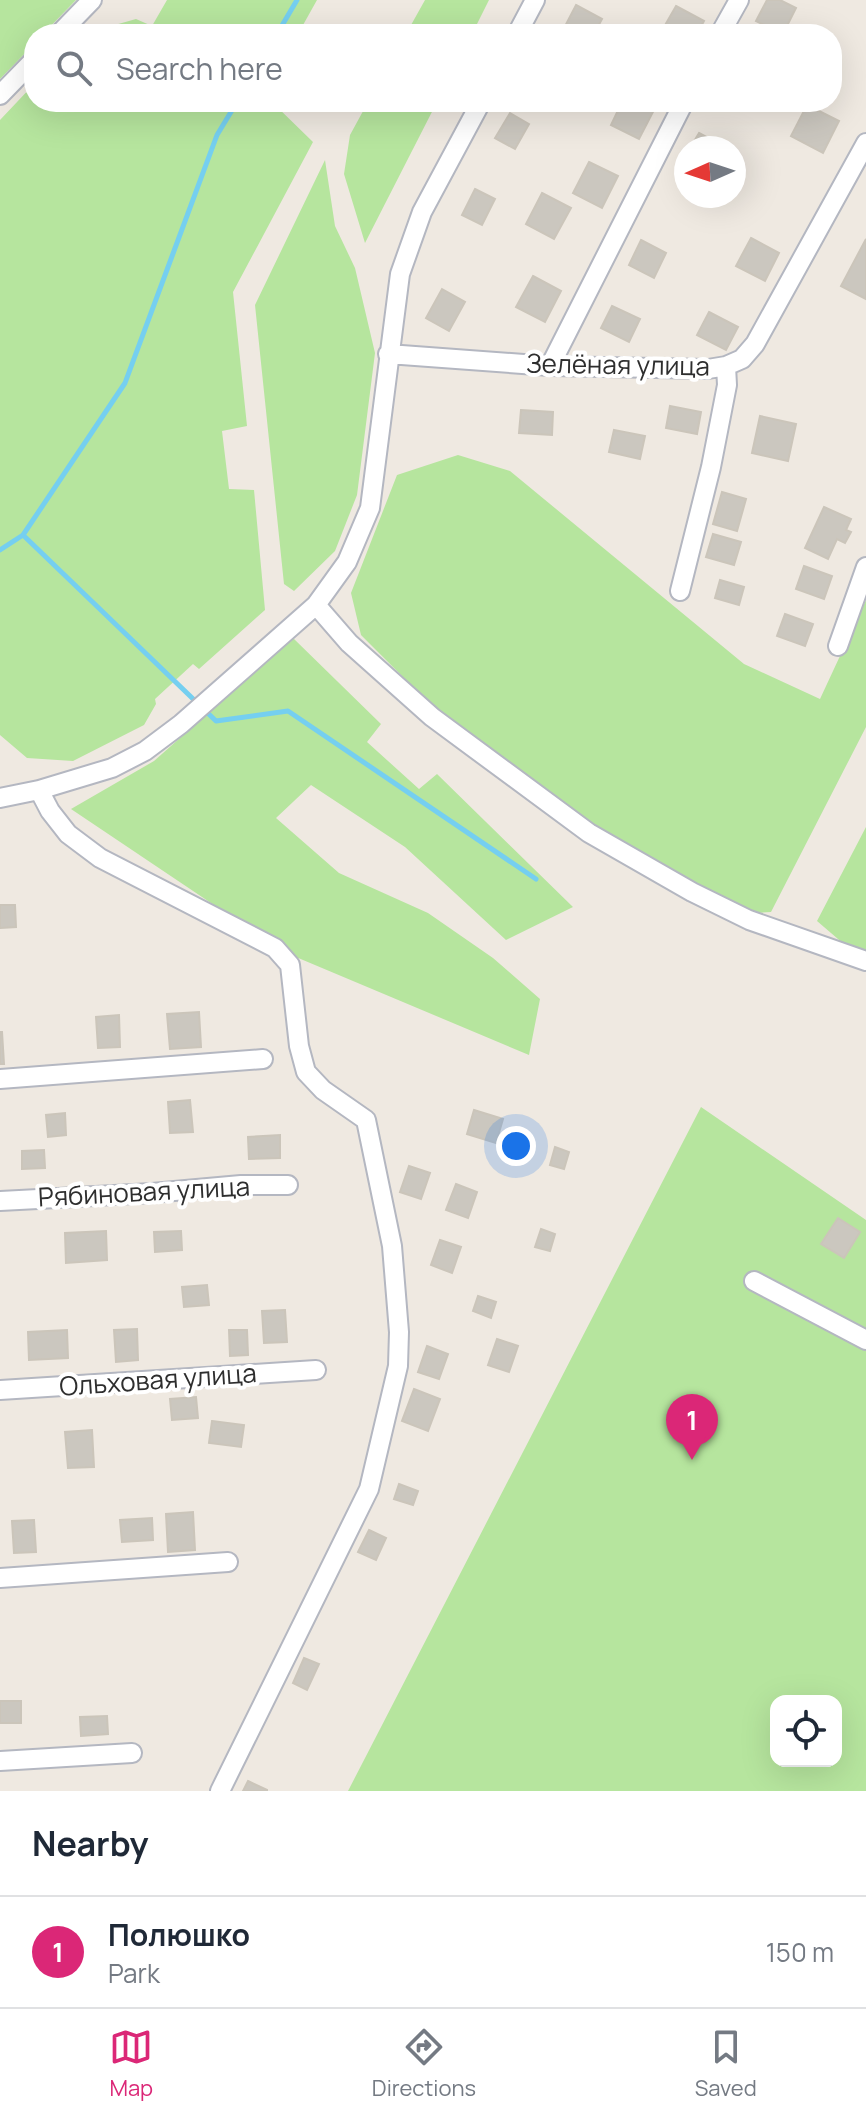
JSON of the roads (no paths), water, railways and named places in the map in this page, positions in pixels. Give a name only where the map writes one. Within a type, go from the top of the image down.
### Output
[{"type":"street","points":[[69,24],[92,0]]},
{"type":"street","points":[[522,24],[535,0]]},
{"type":"street","points":[[726,24],[739,0]]},
{"type":"street","points":[[0,95],[24,70]]},
{"type":"street","points":[[0,798],[112,768],[145,751],[181,724],[316,605],[347,562],[370,508],[400,274],[422,212],[476,112]]},
{"type":"street","points":[[550,366],[679,112]]},
{"type":"street","name":"Зелёная улица","points":[[388,354],[550,366],[676,369],[726,366],[742,359],[755,344],[865,145]]},
{"type":"street","points":[[680,591],[711,467],[727,385],[726,366]]},
{"type":"street","points":[[838,646],[866,567]]},
{"type":"street","points":[[316,605],[349,643],[432,717],[589,833],[692,892],[749,920],[866,961]]},
{"type":"street","points":[[39,790],[68,834],[100,858],[275,948],[290,965],[299,1046],[306,1072],[323,1090],[366,1120],[392,1246],[399,1332],[398,1366],[369,1489],[220,1791]]},
{"type":"street","points":[[0,1079],[263,1059]]},
{"type":"street","name":"Рябиновая улица","points":[[0,1201],[241,1185],[288,1185]]},
{"type":"street","points":[[754,1281],[866,1340]]},
{"type":"street","name":"Ольховая улица","points":[[0,1390],[316,1370]]},
{"type":"street","points":[[0,1578],[228,1562]]},
{"type":"street","points":[[0,1761],[132,1753]]},
{"type":"waterway","points":[[283,24],[297,0]]},
{"type":"waterway","points":[[23,535],[125,383],[217,135],[231,112]]},
{"type":"waterway","points":[[0,550],[23,535],[216,721],[288,711],[536,879]]},
{"type":"place","name":"Полюшко","points":[[692,1460]]}]
